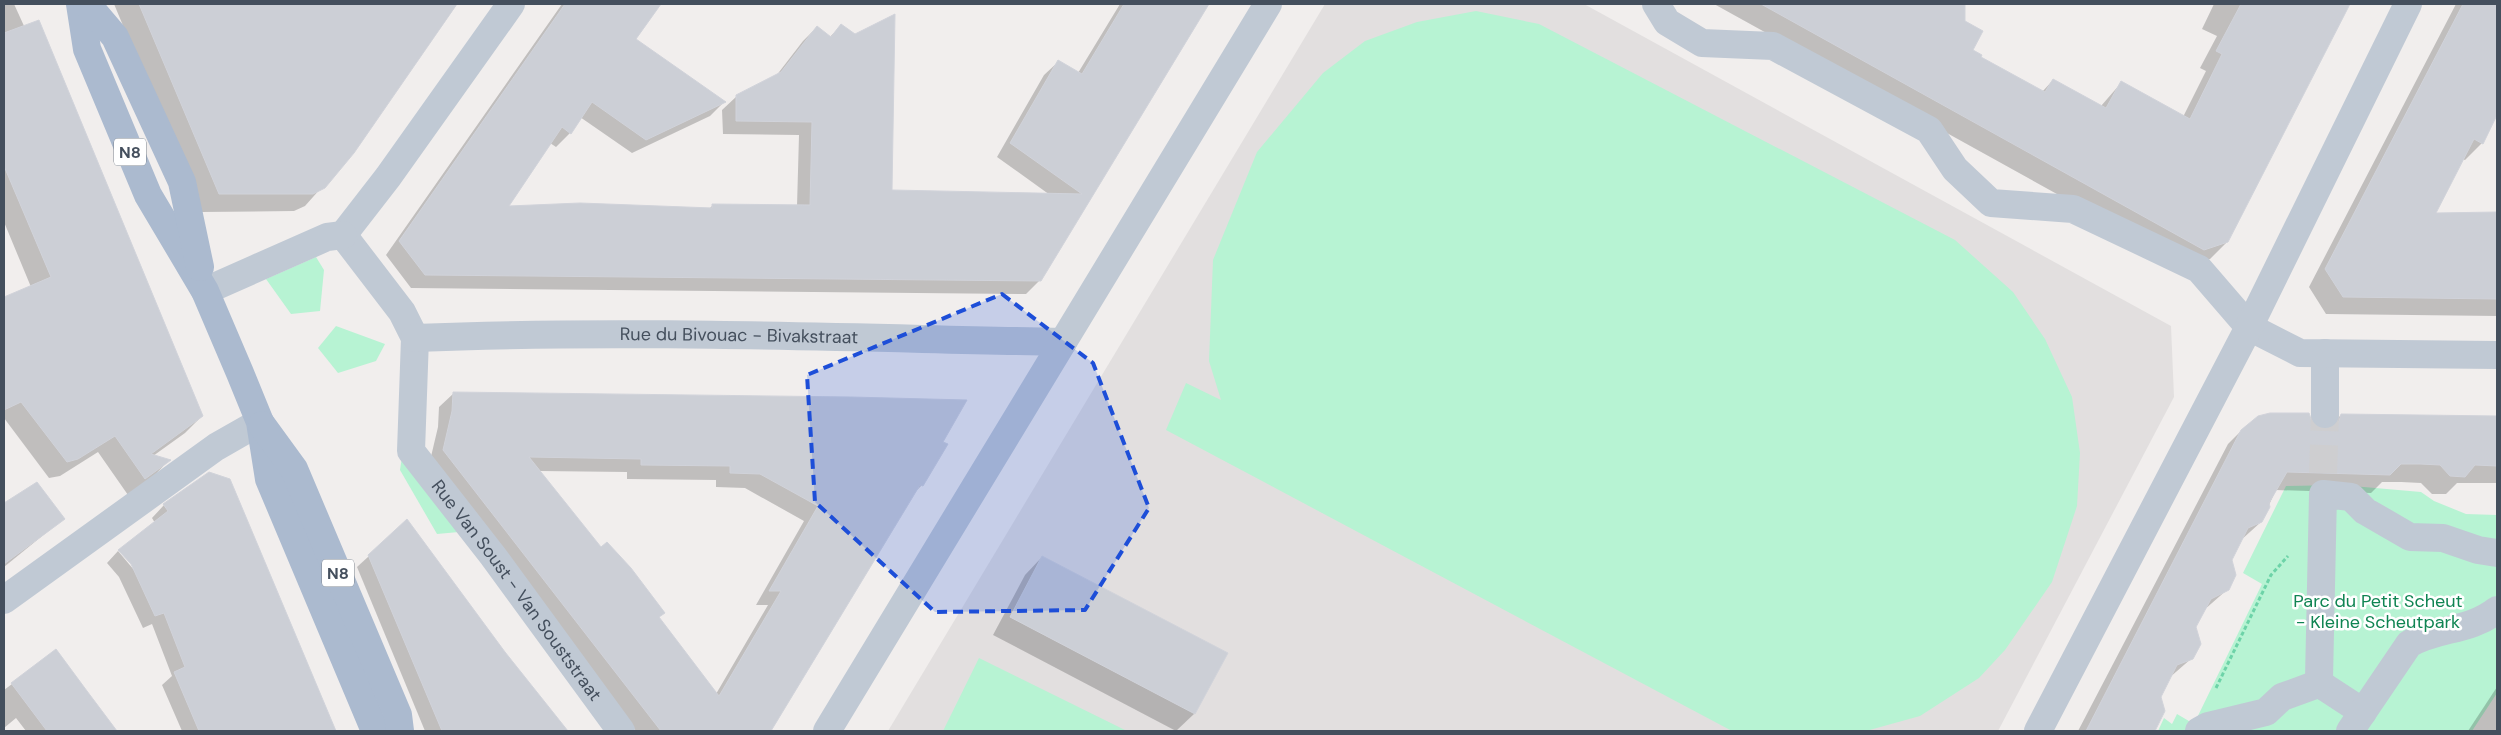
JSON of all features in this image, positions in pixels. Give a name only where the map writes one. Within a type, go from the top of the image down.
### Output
[{"type":"main road","name":"N8","points":[[80,4],[87,49],[148,195],[205,291],[260,422],[294,469],[398,715],[400,731]]},
{"type":"main road","name":"N8","points":[[87,4],[116,38],[182,182],[205,291]]},
{"type":"main road","name":"N8","points":[[260,422],[269,479],[371,726],[375,731]]},
{"type":"street","points":[[205,291],[327,237],[343,235],[388,176],[511,4]]},
{"type":"street","points":[[827,731],[1268,4]]},
{"type":"street","points":[[1656,4],[1667,22],[1702,43],[1773,46],[1929,130],[1954,169],[1990,203],[2073,209],[2199,269],[2248,327],[2300,353],[2497,355]]},
{"type":"street","points":[[2038,731],[2248,327],[2408,4]]},
{"type":"street","points":[[343,235],[402,312],[415,338]]},
{"type":"street","name":"Rue du Bivouac - Bivakstraat","points":[[415,338],[479,336],[691,336],[1063,342]]},
{"type":"street","name":"Rue Van Soust - Van Souststraat","points":[[415,338],[411,451],[493,556],[621,731]]},
{"type":"street","points":[[2325,353],[2325,414]]},
{"type":"street","points":[[4,600],[77,545],[216,447],[260,422]]},
{"type":"street","points":[[2198,731],[2208,726],[2266,712],[2282,697],[2316,685],[2319,679],[2323,483],[2351,497],[2365,511],[2410,537],[2443,538],[2478,550],[2497,553]]},
{"type":"street","points":[[2317,682],[2356,722],[2410,644],[2420,638],[2483,621],[2497,610]]},
{"type":"path","points":[[2212,695],[2277,565],[2296,548],[2321,544]]},
{"type":"highlighted area","points":[[1002,294],[1093,363],[1149,508],[1085,610],[935,612],[815,502],[807,375]]},
{"type":"shaded area","points":[[1325,4],[1584,4],[2171,326],[2174,397],[1998,731],[888,731]]},
{"type":"green space","points":[[1476,11],[1539,24],[1955,240],[2013,292],[2045,339],[2072,397],[2080,453],[2077,506],[2052,582],[2005,650],[1979,678],[1920,716],[1866,731],[1732,731],[1166,430],[1186,383],[1221,400],[1209,361],[1213,260],[1257,152],[1323,73],[1365,41],[1417,22]]},
{"type":"green space","points":[[316,257],[324,270],[320,311],[291,314],[266,279]]},
{"type":"green space","points":[[336,326],[385,344],[376,361],[338,373],[318,348]]},
{"type":"green space","points":[[402,457],[459,532],[437,534],[400,470]]},
{"type":"green space","name":"Parc du Petit Scheut - Kleine Scheutpark","points":[[2341,485],[2421,492],[2434,501],[2466,514],[2497,515],[2497,693],[2472,731],[2158,731],[2164,718],[2172,724],[2177,714],[2194,724],[2262,584],[2243,573],[2286,486]]},
{"type":"green space","points":[[979,658],[1127,731],[943,731]]},
{"type":"building","points":[[139,4],[457,4],[354,153],[325,188],[313,194],[219,194]]},
{"type":"building","points":[[565,4],[661,4],[636,39],[726,102],[646,140],[592,102],[571,134],[562,127],[509,206],[580,203],[712,208],[712,204],[810,205],[812,122],[736,121],[736,95],[781,72],[817,26],[831,37],[841,24],[855,34],[895,14],[892,190],[1082,194],[1010,143],[1058,60],[1082,74],[1124,4],[1209,4],[1041,281],[425,275],[399,241]]},
{"type":"building","points":[[1761,4],[1965,4],[1965,21],[1983,31],[1973,50],[1982,55],[1981,57],[2045,92],[2053,79],[2106,108],[2121,81],[2190,119],[2222,54],[2216,51],[2241,4],[2350,4],[2228,242],[2204,250]]},
{"type":"building","points":[[2463,4],[2497,4],[2497,115],[2483,144],[2474,139],[2436,213],[2497,212],[2497,299],[2343,297],[2325,269]]},
{"type":"building","points":[[39,20],[203,416],[151,454],[171,460],[145,479],[115,436],[78,459],[67,462],[21,402],[4,410],[4,297],[51,277],[4,166],[4,33]]},
{"type":"building","points":[[453,392],[967,400],[943,442],[948,444],[923,486],[920,485],[771,731],[661,731],[443,450],[452,411]],"holes":[[[529,457],[641,459],[641,465],[730,466],[730,473],[760,474],[818,506],[769,591],[781,591],[719,696],[659,617],[665,613],[631,568],[607,542],[601,547]]]},
{"type":"building","points":[[2270,413],[2309,413],[2312,422],[2318,428],[2325,430],[2333,427],[2339,421],[2341,414],[2497,416],[2497,466],[2475,465],[2465,477],[2450,476],[2440,465],[2420,464],[2401,464],[2390,475],[2287,472],[2269,503],[2270,507],[2262,522],[2248,528],[2232,560],[2236,575],[2229,590],[2211,599],[2196,627],[2201,644],[2193,659],[2177,665],[2161,697],[2165,711],[2155,731],[2086,731],[2241,430],[2258,416]]},
{"type":"building","points":[[209,472],[230,479],[336,731],[199,731],[174,672],[185,667],[164,613],[155,616],[131,564],[118,550],[168,511],[163,504]]},
{"type":"building","points":[[37,482],[65,519],[4,564],[4,503]]},
{"type":"building","points":[[407,519],[505,652],[568,731],[442,731],[368,555]]},
{"type":"building","points":[[1042,556],[1228,653],[1195,714],[1010,617]]},
{"type":"building","points":[[56,649],[117,731],[47,731],[11,683]]},
{"type":"tunnel","points":[[2323,473],[2325,414]]}]
